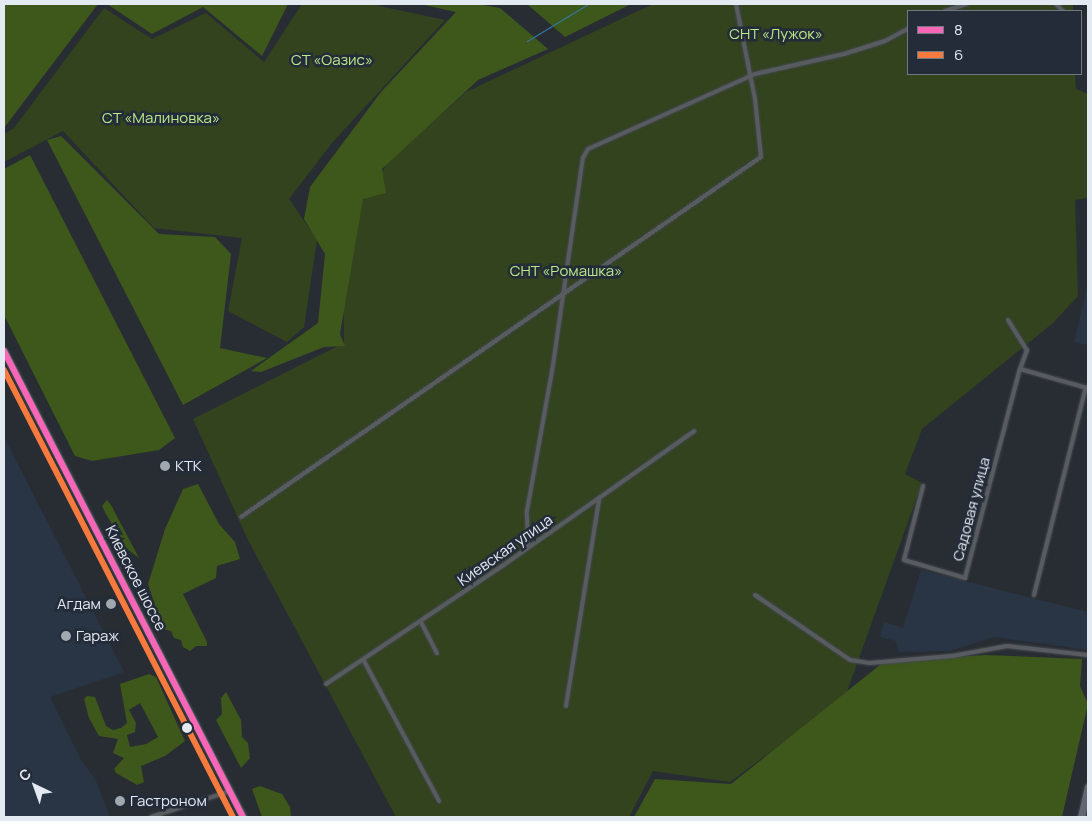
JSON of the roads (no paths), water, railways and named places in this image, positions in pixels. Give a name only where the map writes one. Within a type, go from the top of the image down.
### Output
[{"type":"highway","name":"Киевское шоссе","points":[[4,351],[243,817]]},
{"type":"highway","points":[[1081,817],[1088,787]]},
{"type":"street","points":[[241,517],[761,156],[750,77],[736,4]]},
{"type":"street","points":[[948,10],[967,4]]},
{"type":"street","points":[[528,547],[527,510],[553,365],[583,158],[588,149],[750,77],[794,63],[862,49],[907,29]]},
{"type":"street","points":[[1008,320],[1027,350],[1020,370],[1087,388],[1034,595]]},
{"type":"street","name":"Садовая улица","points":[[924,486],[904,560],[964,578],[1020,370]]},
{"type":"street","name":"Киевская улица","points":[[326,684],[422,622],[599,499],[634,471],[678,445],[694,431]]},
{"type":"street","points":[[566,706],[599,499]]},
{"type":"street","points":[[755,595],[850,660],[870,662],[952,656],[1007,646],[1088,655]]},
{"type":"street","points":[[422,622],[437,653]]},
{"type":"street","points":[[364,661],[439,801]]},
{"type":"street","points":[[151,817],[230,791]]},
{"type":"waterway","points":[[527,41],[588,4]]},
{"type":"place","name":"КТК","points":[[165,466]]},
{"type":"place","name":"Агдам","points":[[111,604]]},
{"type":"place","name":"Гараж","points":[[66,636]]},
{"type":"place","name":"Гастроном","points":[[120,801]]},
{"type":"park label","name":"СНТ «Лужок»","points":[[776,34]]},
{"type":"park label","name":"СТ «Оазис»","points":[[332,60]]},
{"type":"park label","name":"СТ «Малиновка»","points":[[161,118]]},
{"type":"park label","name":"СНТ «Ромашка»","points":[[566,271]]}]
